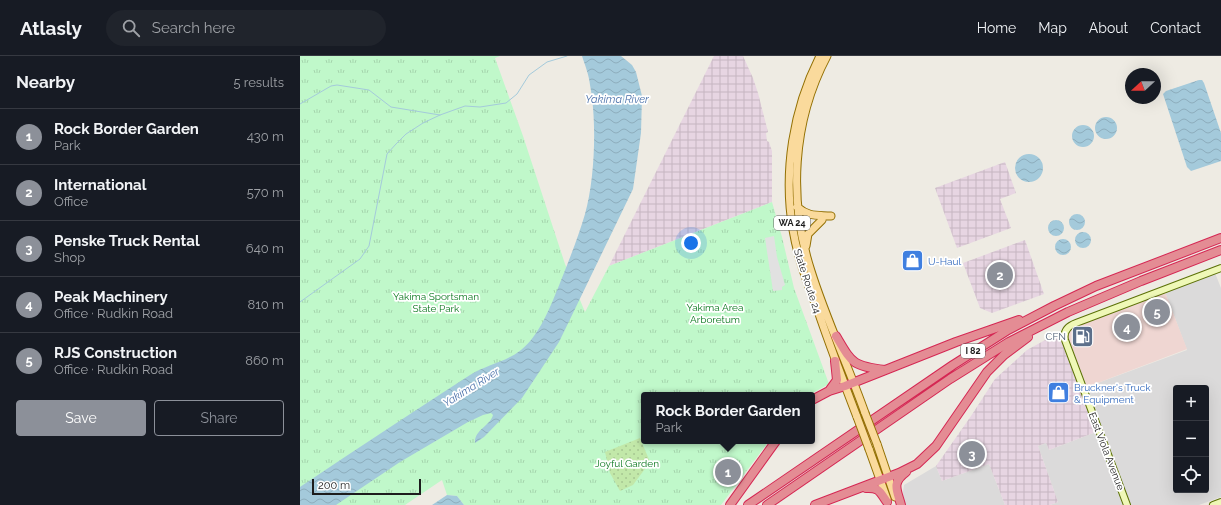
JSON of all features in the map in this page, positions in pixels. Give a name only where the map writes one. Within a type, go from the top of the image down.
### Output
[{"type":"highway","name":"I 82","points":[[748,505],[975,350],[1054,306],[1096,286],[1221,238]]},
{"type":"highway","name":"I 82","points":[[767,505],[995,350],[1068,312],[1141,281],[1221,250]]},
{"type":"highway","points":[[901,505],[896,483],[898,478],[917,464],[936,446],[987,372],[995,363],[1022,341],[1071,314],[1119,293],[1141,281]]},
{"type":"highway","points":[[815,398],[829,391],[1054,306]]},
{"type":"highway","name":"WA 24","points":[[836,336],[849,358],[858,365],[885,370]]},
{"type":"highway","name":"WA 24","points":[[829,391],[837,380],[836,361]]},
{"type":"highway","points":[[730,505],[774,444]]},
{"type":"highway","points":[[816,505],[889,477],[917,464]]},
{"type":"highway","points":[[861,487],[873,487],[879,490],[888,503]]},
{"type":"main road","name":"State Route 24","points":[[820,56],[808,83],[797,119],[791,159],[791,209],[793,230],[801,266],[845,386]]},
{"type":"main road","name":"State Route 24","points":[[827,56],[813,88],[801,128],[796,168],[797,207],[805,250],[818,292],[854,382]]},
{"type":"main road","points":[[797,207],[813,216],[831,216]]},
{"type":"main road","points":[[805,250],[808,234],[822,220]]},
{"type":"main road","name":"WA 24","points":[[854,382],[889,477]]},
{"type":"main road","name":"WA 24","points":[[845,386],[880,480]]},
{"type":"main road","points":[[889,477],[897,505]]},
{"type":"main road","points":[[880,480],[888,503]]},
{"type":"street","name":"East Viola Avenue","points":[[1127,505],[1065,340],[1064,336],[1066,329],[1076,322],[1221,268]]},
{"type":"street","points":[[1213,505],[1221,502]]},
{"type":"shaded area","points":[[714,56],[743,56],[753,78],[768,132],[766,133],[767,141],[769,142],[772,151],[772,202],[609,266]]},
{"type":"shaded area","points":[[1005,162],[1016,193],[1000,199],[1011,228],[957,248],[935,188]]},
{"type":"shaded area","points":[[774,236],[777,257],[785,285],[782,287],[782,290],[773,291],[765,238]]},
{"type":"shaded area","points":[[1025,240],[1044,294],[992,313],[980,308],[963,263]]},
{"type":"shaded area","points":[[1215,273],[1221,288],[1221,497],[1199,505],[1131,505],[1087,387],[1187,350],[1165,292]]},
{"type":"shaded area","points":[[1165,292],[1187,349],[1087,387],[1067,335],[1068,331],[1073,326]]},
{"type":"shaded area","points":[[1058,333],[1096,432],[1049,450],[1046,443],[1038,446],[1058,502],[1050,505],[1005,505],[989,464],[942,481],[936,466],[995,379],[1027,350]]},
{"type":"shaded area","points":[[1096,432],[1123,505],[1050,505],[1058,502],[1038,446],[1046,443],[1049,450]]},
{"type":"shaded area","points":[[989,464],[1005,505],[904,505],[902,498],[904,485],[936,466],[942,481]]},
{"type":"green space","name":"Yakima Sportsman State Park","points":[[300,56],[500,56],[495,58],[523,136],[565,264],[585,312],[609,266],[772,202],[794,288],[829,384],[814,392],[641,392],[641,444],[767,444],[721,505],[464,505],[457,496],[447,495],[442,480],[405,505],[300,505]]},
{"type":"green space","name":"Joyful Garden","points":[[640,438],[641,444],[642,444],[650,462],[633,485],[620,491],[610,473],[605,452]]},
{"type":"water","name":"Yakima River","points":[[582,56],[621,56],[632,65],[636,72],[642,96],[641,133],[633,189],[559,342],[522,398],[484,437],[475,443],[475,439],[479,431],[491,419],[493,415],[491,413],[468,422],[400,462],[336,505],[300,505],[300,487],[470,375],[515,354],[528,344],[534,336],[553,301],[567,266],[585,214],[591,184],[594,150],[594,115],[587,70]]},
{"type":"water","points":[[1202,80],[1204,83],[1221,133],[1221,161],[1191,171],[1187,167],[1163,94],[1166,91]]},
{"type":"water","points":[[1102,117],[1110,117],[1117,124],[1117,132],[1110,139],[1102,139],[1095,132],[1095,124]]},
{"type":"water","points":[[1079,125],[1087,125],[1094,132],[1094,140],[1087,147],[1079,147],[1072,140],[1072,132]]},
{"type":"water","points":[[1029,154],[1035,155],[1039,158],[1042,162],[1042,174],[1039,178],[1035,181],[1029,182],[1023,181],[1019,178],[1016,174],[1015,168],[1016,162],[1019,158],[1023,155]]},
{"type":"water","points":[[1077,214],[1083,216],[1085,222],[1083,228],[1077,230],[1071,228],[1069,222],[1071,216]]},
{"type":"water","points":[[1056,220],[1062,222],[1064,228],[1062,234],[1056,236],[1050,234],[1048,228],[1050,222]]},
{"type":"water","points":[[1083,232],[1089,234],[1091,240],[1089,246],[1083,248],[1077,246],[1075,240],[1077,234]]},
{"type":"water","points":[[1063,239],[1069,241],[1071,247],[1069,253],[1063,255],[1057,253],[1055,247],[1057,241]]},
{"type":"water","points":[[447,495],[457,496],[464,505],[432,505]]},
{"type":"waterway","points":[[300,302],[360,259],[369,246],[387,154],[406,134],[423,123],[465,106],[480,107],[506,103],[517,94],[529,75],[547,62],[567,56]]},
{"type":"waterway","points":[[300,104],[331,86],[337,85],[369,90],[391,107],[440,115]]},
{"type":"place","name":"U-Haul","points":[[913,261]]},
{"type":"place","name":"International","points":[[1000,275]]},
{"type":"place","name":"RJS Construction","points":[[1157,312]]},
{"type":"place","name":"Peak Machinery","points":[[1127,327]]},
{"type":"place","name":"CFN","points":[[1082,336]]},
{"type":"place","name":"Bruckner's Truck & Equipment","points":[[1058,393]]},
{"type":"place","name":"Penske Truck Rental","points":[[972,454]]},
{"type":"place","name":"Rock Border Garden","points":[[728,472]]},
{"type":"park label","name":"Yakima Area Arboretum","points":[[715,312]]}]
